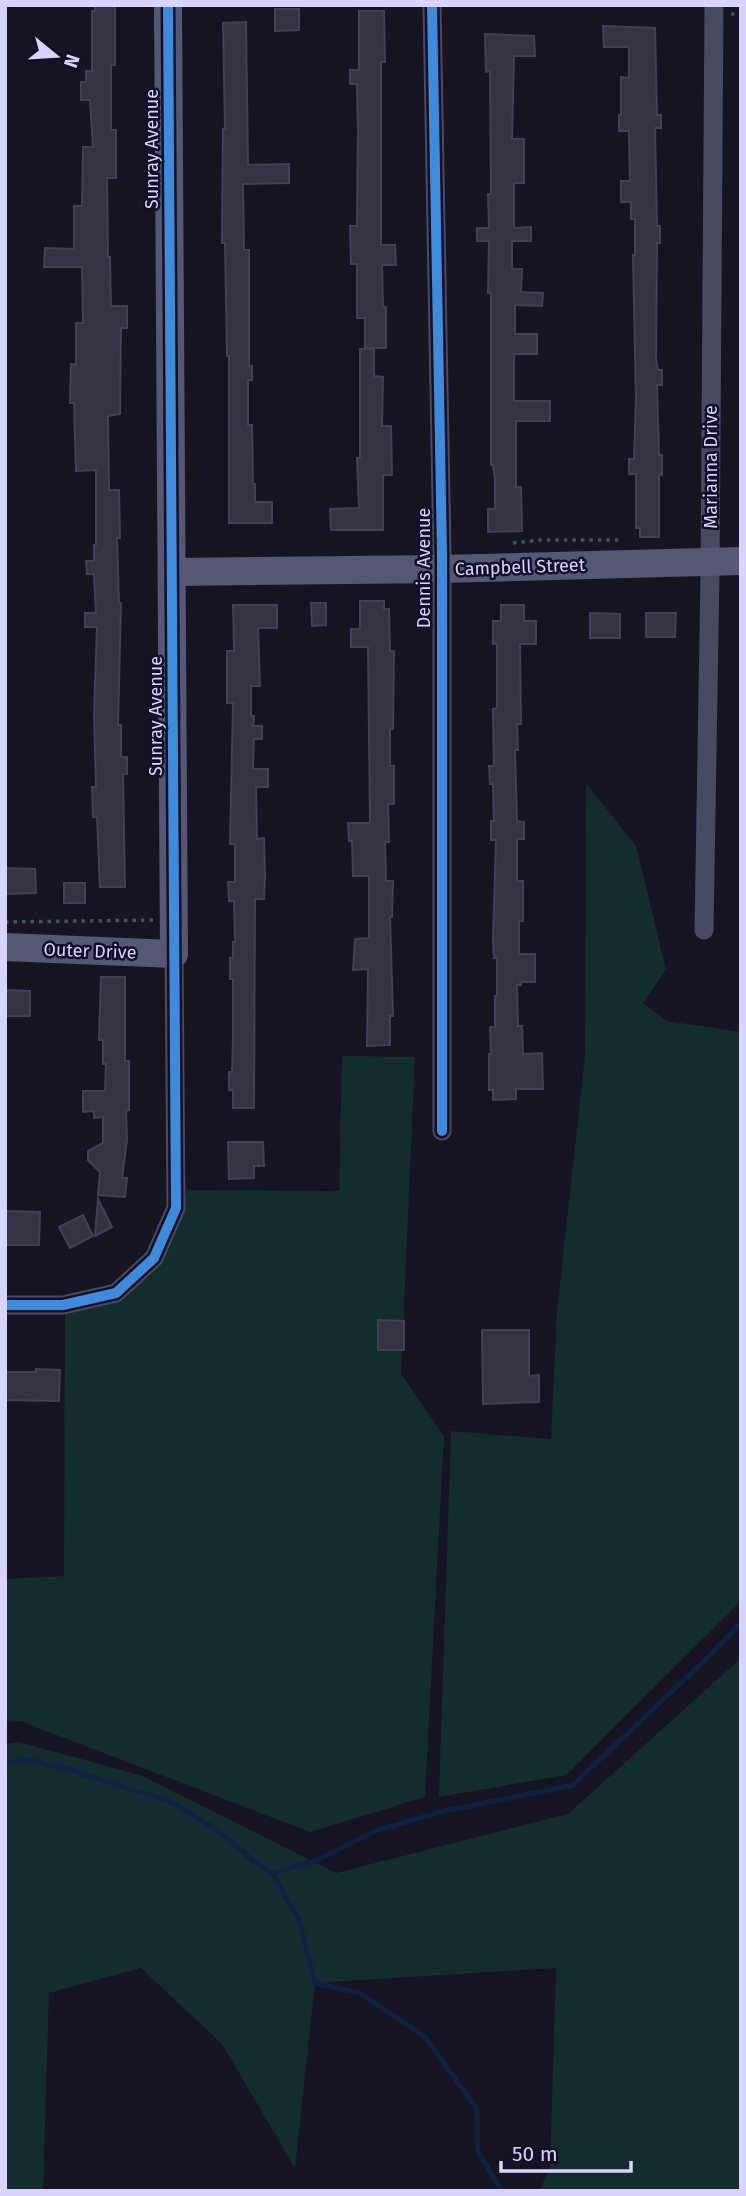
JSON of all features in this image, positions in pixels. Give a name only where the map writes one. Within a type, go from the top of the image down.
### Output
[{"type":"street","name":"Sunray Avenue","points":[[5,1306],[63,1305],[116,1293],[154,1258],[176,1208],[168,5]]},
{"type":"street","name":"Dennis Avenue","points":[[432,5],[441,569],[442,1131]]},
{"type":"street","name":"Marianna Drive","points":[[704,930],[714,5]]},
{"type":"street","name":"Campbell Street","points":[[173,572],[441,569],[741,561]]},
{"type":"street","name":"Outer Drive","points":[[5,947],[174,954]]},
{"type":"path","points":[[656,5],[662,5]]},
{"type":"path","points":[[505,544],[541,540],[623,540]]},
{"type":"path","points":[[5,922],[157,920]]},
{"type":"green space","points":[[586,783],[636,846],[666,969],[643,1003],[666,1021],[741,1032],[741,1601],[566,1775],[439,1797],[451,1431],[551,1439],[557,1311],[585,1056]]},
{"type":"green space","points":[[342,1056],[415,1057],[401,1374],[444,1436],[425,1797],[310,1832],[20,1721],[5,1722],[5,1579],[64,1576],[65,1314],[123,1290],[176,1230],[187,1190],[339,1191]]},
{"type":"green space","points":[[741,1658],[741,2191],[539,2191],[550,2168],[556,1968],[315,1983],[295,2168],[222,2044],[141,1968],[49,1993],[43,2191],[5,2191],[5,1744],[19,1742],[143,1776],[336,1873],[568,1814]]},
{"type":"building","points":[[95,5],[115,5],[111,130],[116,130],[116,178],[107,178],[108,257],[111,306],[127,306],[127,328],[121,328],[120,414],[108,416],[109,490],[119,490],[120,538],[117,538],[121,603],[118,725],[121,725],[121,757],[127,757],[127,774],[123,774],[125,887],[100,887],[97,817],[93,817],[92,787],[96,787],[94,714],[97,627],[85,627],[85,613],[96,613],[94,574],[87,574],[86,561],[94,561],[96,545],[96,470],[76,471],[74,403],[70,403],[71,364],[76,365],[76,323],[83,323],[82,267],[44,267],[45,248],[74,249],[74,206],[82,206],[83,147],[93,147],[90,100],[81,100],[81,82],[86,82],[86,71],[92,71],[92,11],[95,11]]},
{"type":"building","points":[[275,9],[299,9],[299,30],[275,31]]},
{"type":"building","points":[[359,11],[384,11],[385,62],[381,62],[381,245],[395,245],[396,265],[382,265],[386,348],[365,348],[365,318],[357,318],[357,264],[351,264],[350,226],[357,226],[358,128],[357,84],[350,84],[350,70],[359,70]]},
{"type":"building","points":[[246,22],[248,165],[289,164],[289,183],[243,184],[244,250],[249,250],[249,366],[252,366],[252,380],[248,380],[248,425],[252,425],[253,484],[255,502],[272,502],[272,523],[229,523],[229,356],[225,243],[222,243],[225,129],[223,23]]},
{"type":"building","points":[[603,26],[655,28],[657,115],[661,115],[661,128],[655,128],[657,226],[660,226],[660,243],[657,243],[656,360],[658,370],[662,370],[662,385],[657,385],[659,455],[662,455],[662,475],[659,474],[659,537],[640,537],[640,528],[636,528],[636,474],[629,474],[629,459],[634,459],[636,400],[633,255],[635,219],[631,219],[631,202],[621,202],[621,181],[630,181],[629,131],[619,131],[619,115],[621,77],[629,78],[629,47],[604,47]]},
{"type":"building","points":[[485,34],[534,36],[535,56],[514,56],[512,139],[524,139],[524,183],[514,183],[514,228],[531,227],[531,241],[512,241],[512,269],[522,269],[521,292],[543,293],[542,306],[515,305],[515,334],[537,334],[537,354],[514,354],[514,401],[550,401],[550,421],[516,421],[516,487],[521,487],[522,531],[488,532],[488,509],[495,509],[495,479],[491,465],[491,293],[488,293],[489,241],[477,241],[477,228],[489,228],[488,194],[491,194],[490,71],[486,72]]},
{"type":"building","points":[[360,349],[374,349],[374,376],[383,377],[382,426],[391,426],[392,475],[383,475],[383,530],[331,530],[330,509],[359,508],[357,458],[360,458]]},
{"type":"building","points":[[360,601],[384,601],[384,609],[389,609],[390,651],[394,651],[390,766],[394,766],[394,804],[388,804],[389,842],[385,842],[386,881],[393,881],[390,917],[393,1016],[390,1016],[390,1045],[367,1046],[368,969],[353,970],[355,939],[369,938],[369,876],[353,876],[352,841],[349,841],[348,823],[370,823],[368,647],[351,647],[351,629],[360,629]]},
{"type":"building","points":[[311,603],[326,603],[326,625],[312,626]]},
{"type":"building","points":[[233,605],[277,605],[277,628],[258,628],[260,686],[251,686],[253,726],[262,726],[262,739],[254,739],[253,769],[268,769],[268,787],[256,787],[257,839],[264,838],[265,876],[264,899],[255,899],[254,1108],[233,1108],[233,1090],[229,1090],[233,1039],[233,979],[230,979],[230,958],[233,958],[235,942],[234,901],[229,901],[228,882],[235,882],[235,844],[230,844],[233,703],[227,703],[227,651],[234,651]]},
{"type":"building","points":[[501,605],[524,605],[524,621],[536,621],[536,644],[520,644],[521,724],[517,724],[518,750],[515,750],[517,821],[524,822],[524,839],[517,839],[517,881],[523,881],[523,921],[519,921],[519,954],[535,954],[535,982],[520,982],[521,985],[517,985],[518,1026],[522,1026],[523,1054],[542,1053],[543,1089],[516,1089],[516,1099],[493,1100],[493,1090],[489,1090],[489,1054],[490,1027],[495,1027],[497,996],[497,958],[494,958],[493,939],[496,840],[491,840],[491,821],[494,821],[493,784],[490,784],[489,766],[494,766],[493,709],[497,708],[497,644],[493,644],[493,621],[501,621]]},
{"type":"building","points":[[590,613],[620,614],[620,638],[590,638]]},
{"type":"building","points":[[646,613],[676,613],[675,637],[646,637]]},
{"type":"building","points":[[5,868],[35,869],[36,893],[5,894]]},
{"type":"building","points":[[64,883],[85,883],[85,903],[64,903]]},
{"type":"building","points":[[101,977],[125,977],[125,1061],[129,1061],[129,1110],[126,1111],[127,1140],[122,1178],[127,1178],[125,1197],[98,1195],[100,1172],[88,1160],[88,1151],[103,1143],[103,1117],[94,1118],[94,1111],[83,1112],[83,1091],[105,1091],[106,1064],[103,1064],[103,1040],[99,1040]]},
{"type":"building","points":[[5,990],[30,991],[30,1016],[5,1016]]},
{"type":"building","points":[[228,1142],[263,1142],[264,1166],[254,1166],[254,1178],[229,1179]]},
{"type":"building","points":[[98,1199],[112,1227],[95,1236]]},
{"type":"building","points":[[5,1211],[40,1212],[39,1245],[5,1245]]},
{"type":"building","points":[[83,1215],[93,1236],[70,1248],[59,1227]]},
{"type":"building","points":[[378,1320],[404,1321],[404,1350],[378,1350]]},
{"type":"building","points":[[482,1330],[529,1330],[529,1376],[539,1375],[539,1402],[483,1404]]},
{"type":"building","points":[[36,1369],[60,1370],[59,1401],[5,1400],[5,1372],[36,1372]]},
{"type":"waterway","points":[[502,2191],[478,2152],[477,2109],[425,2037],[360,1993],[315,1983],[299,1920],[272,1873],[317,1860],[375,1831],[440,1812],[573,1785],[741,1623]]},
{"type":"waterway","points":[[5,1762],[31,1761],[65,1768],[171,1802],[217,1830],[272,1873]]},
{"type":"cycle path","points":[[5,1305],[63,1305],[116,1293],[154,1258],[176,1208],[168,5]]},
{"type":"cycle path","points":[[432,5],[442,554],[442,1131]]}]
